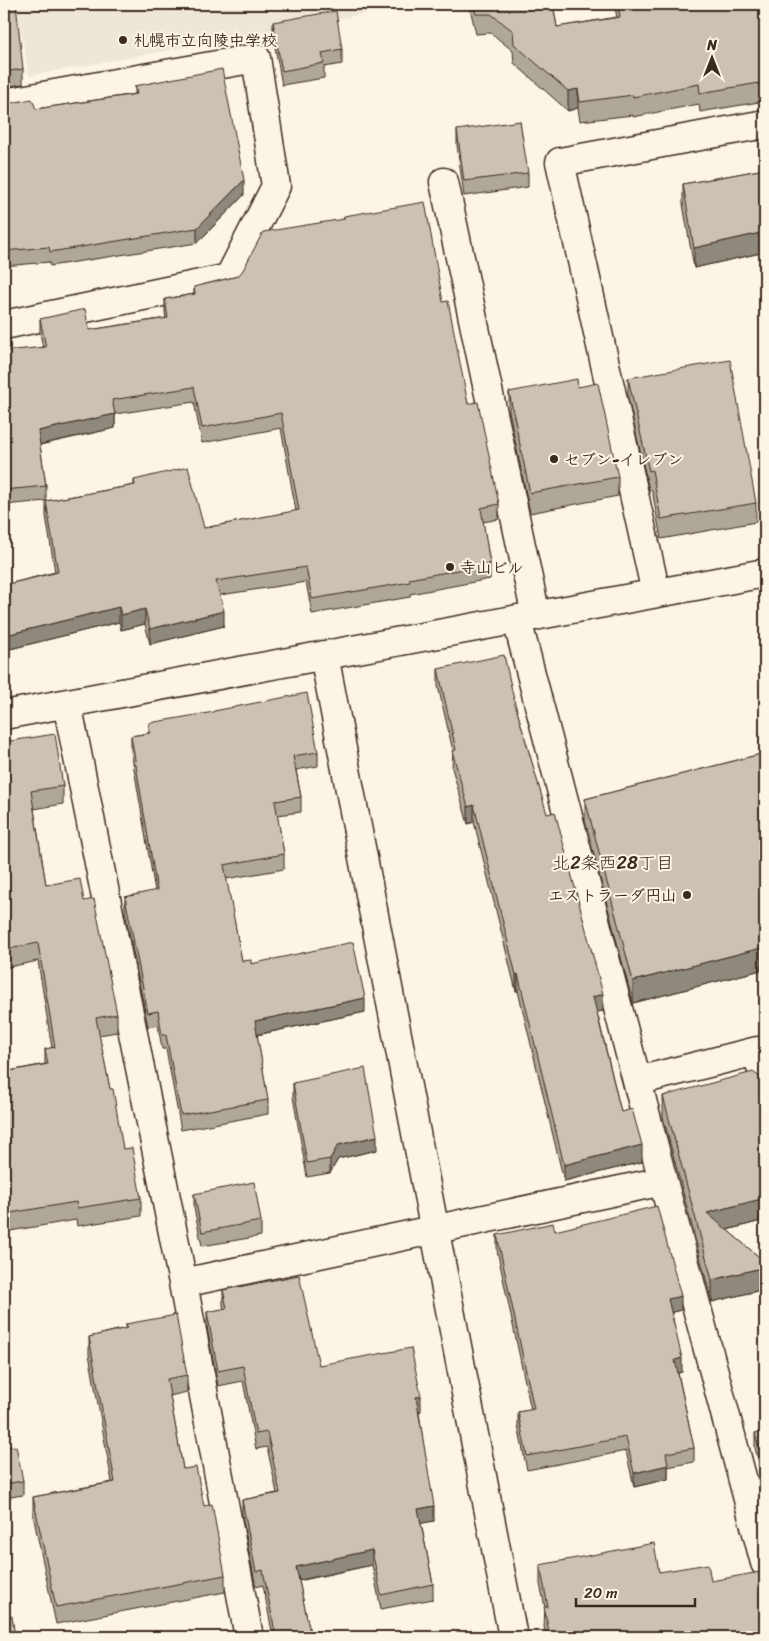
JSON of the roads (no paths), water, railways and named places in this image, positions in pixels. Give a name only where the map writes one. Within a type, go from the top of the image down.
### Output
[{"type":"street","points":[[4,103],[256,58],[276,186],[229,278],[4,325]]},
{"type":"street","points":[[656,593],[560,162],[765,124]]},
{"type":"street","points":[[444,182],[527,618],[637,1081],[765,1563]]},
{"type":"street","points":[[4,715],[765,573]]},
{"type":"street","points":[[324,655],[513,1637]]},
{"type":"street","points":[[68,703],[183,1283],[249,1637]]},
{"type":"street","points":[[637,1081],[757,1051],[765,1084]]},
{"type":"street","points":[[183,1283],[663,1181]]},
{"type":"place","name":"札幌市立向陵中学校","points":[[123,40]]},
{"type":"place","name":"セブン-イレブン","points":[[554,459]]},
{"type":"place","name":"寺山ビル","points":[[450,567]]},
{"type":"place","name":"エストラーダ円山","points":[[687,895]]},
{"type":"district","name":"北2条西28丁目","points":[[613,863]]}]
